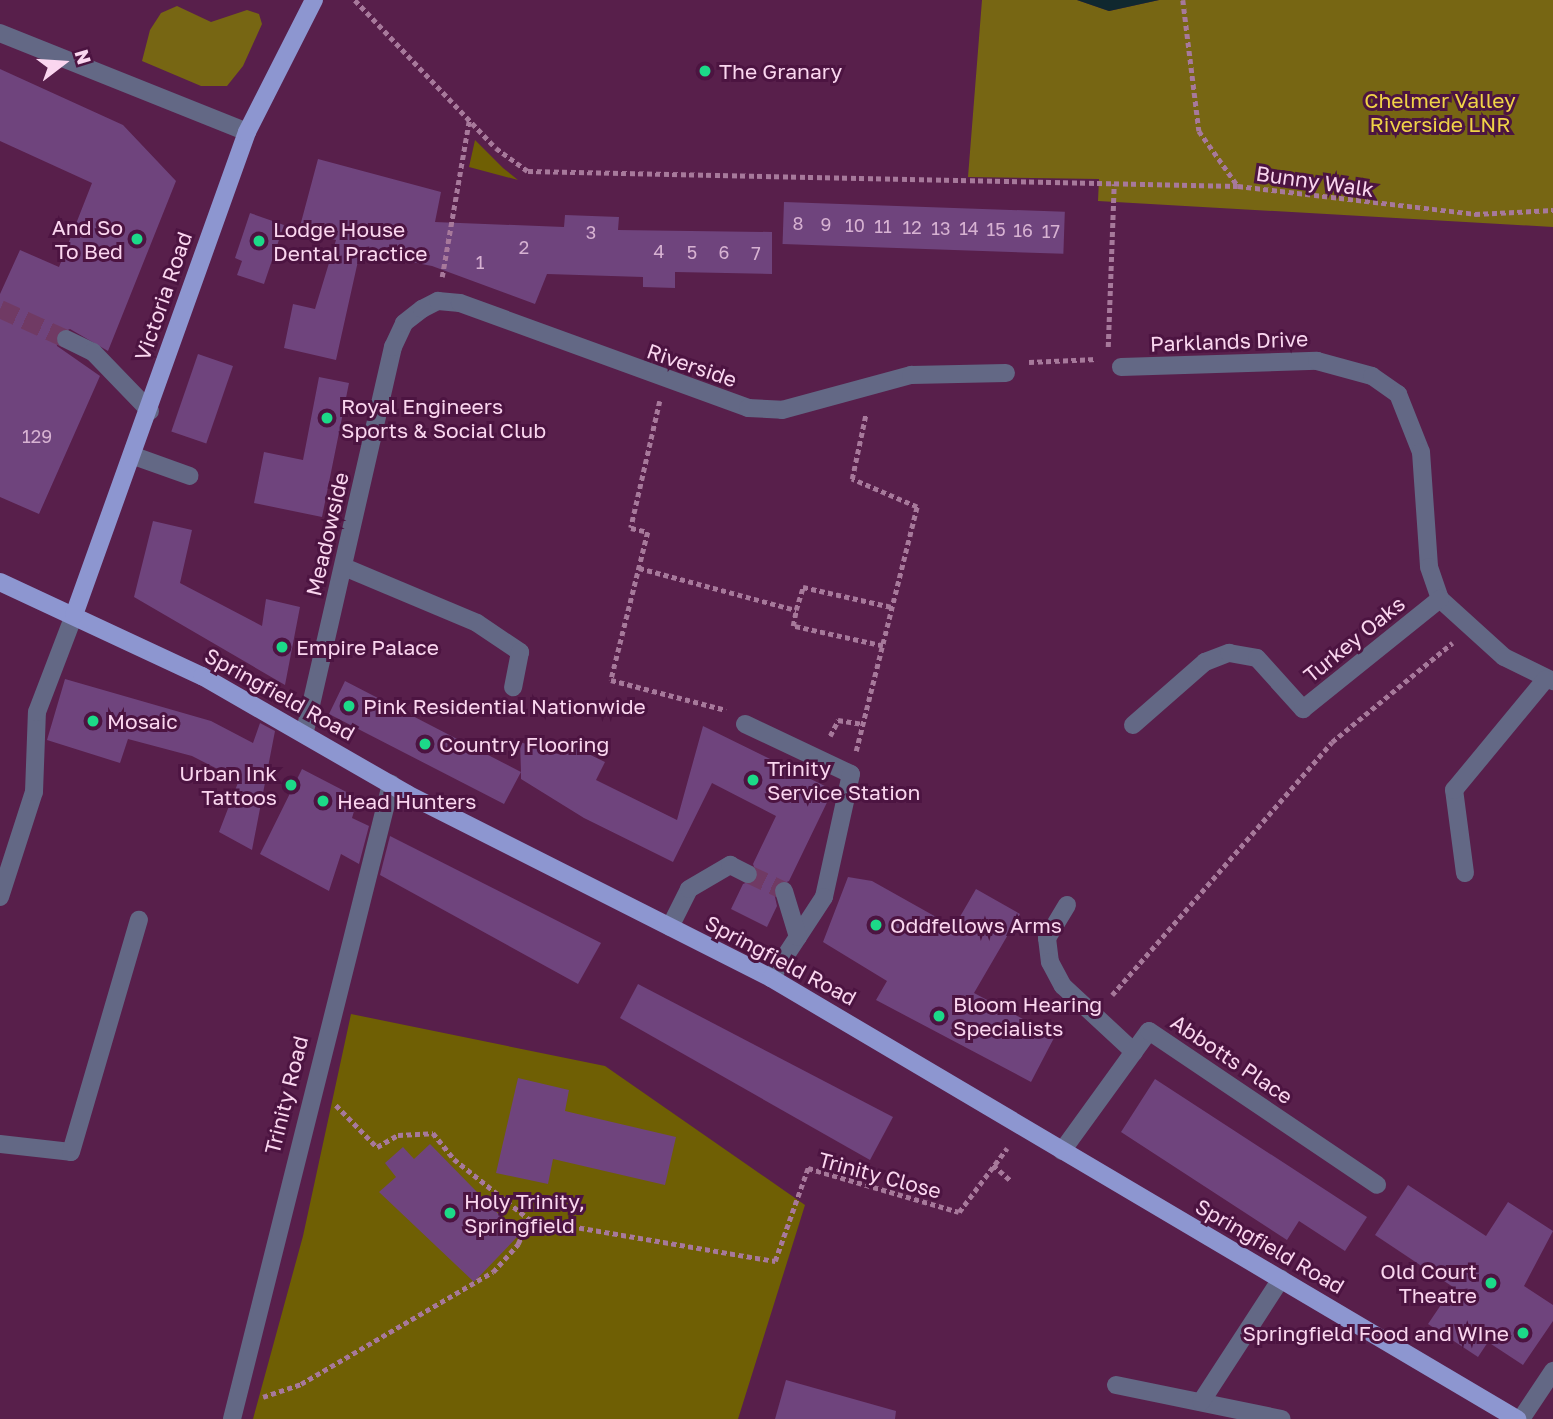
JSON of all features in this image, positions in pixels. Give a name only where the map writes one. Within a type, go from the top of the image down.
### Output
[{"type":"main road","name":"Victoria Road","points":[[74,615],[134,456],[247,132],[314,0]]},
{"type":"main road","name":"Springfield Road","points":[[0,582],[74,615],[305,731],[391,784],[771,978],[1519,1419]]},
{"type":"street","points":[[0,33],[247,132]]},
{"type":"street","name":"Meadowside","points":[[305,731],[393,347],[404,323],[438,300]]},
{"type":"street","name":"Riverside","points":[[438,300],[748,408],[782,410],[873,385],[950,371],[1006,373]]},
{"type":"street","points":[[66,339],[93,352],[150,411]]},
{"type":"street","name":"Parklands Drive","points":[[1121,367],[1317,361],[1345,365],[1389,388],[1412,423],[1421,452],[1430,567],[1440,599],[1469,629],[1549,681]]},
{"type":"street","points":[[134,456],[190,476]]},
{"type":"street","points":[[344,567],[477,623],[520,652],[513,687]]},
{"type":"street","name":"Turkey Oaks","points":[[1133,725],[1205,662],[1230,653],[1257,658],[1303,709],[1440,599]]},
{"type":"street","points":[[0,897],[34,792],[37,712],[74,615]]},
{"type":"street","points":[[1465,873],[1454,790],[1549,681]]},
{"type":"street","points":[[743,719],[851,774],[824,897],[771,978]]},
{"type":"street","name":"Trinity Road","points":[[233,1413],[355,907],[391,784]]},
{"type":"street","points":[[670,926],[690,889],[730,865],[748,874]]},
{"type":"street","points":[[784,891],[798,937]]},
{"type":"street","points":[[1067,905],[1047,938],[1050,962],[1063,986],[1134,1052]]},
{"type":"street","points":[[0,1144],[71,1152],[139,920]]},
{"type":"street","name":"Abbotts Place","points":[[1062,1151],[1149,1031],[1377,1185]]},
{"type":"street","points":[[1201,1402],[1281,1279]]},
{"type":"street","points":[[1519,1419],[1553,1371]]},
{"type":"street","points":[[1116,1385],[1201,1402],[1244,1415],[1282,1419]]},
{"type":"path","points":[[355,0],[469,119],[528,171],[1238,186]]},
{"type":"path","name":"Bunny Walk","points":[[1184,0],[1199,131],[1238,186],[1475,214],[1553,210]]},
{"type":"path","points":[[438,300],[469,119]]},
{"type":"path","points":[[1006,373],[1031,362],[1107,358],[1114,184]]},
{"type":"path","points":[[665,380],[631,528],[648,532],[611,680],[743,719]]},
{"type":"path","points":[[851,774],[917,507],[852,479],[873,385]]},
{"type":"path","points":[[639,568],[796,610]]},
{"type":"path","points":[[883,646],[793,626],[796,610],[803,587],[892,607]]},
{"type":"path","points":[[1149,1031],[1111,994],[1332,743],[1469,629]]},
{"type":"path","points":[[819,733],[832,737],[838,720],[863,724]]},
{"type":"path","points":[[233,1413],[301,1384],[473,1286],[518,1244],[529,1219],[454,1159],[433,1133],[398,1135],[377,1147],[313,1080]]},
{"type":"path","name":"Trinity Close","points":[[529,1219],[775,1261],[797,1207],[808,1168],[959,1212],[1023,1128]]},
{"type":"path","points":[[993,1166],[1010,1180]]},
{"type":"shaded area","points":[[475,140],[503,168],[518,180],[469,167]]},
{"type":"shaded area","points":[[351,1014],[605,1066],[805,1205],[738,1419],[253,1419],[303,1236]]},
{"type":"green space","name":"Chelmer Valley Riverside LNR","points":[[982,0],[1077,0],[1109,11],[1159,0],[1553,0],[1553,227],[1098,201],[1099,179],[968,177]]},
{"type":"green space","points":[[177,6],[211,22],[247,10],[259,14],[262,24],[243,66],[227,86],[201,86],[142,61],[150,30],[161,13]]},
{"type":"water","points":[[1077,0],[1159,0],[1109,11]]},
{"type":"building","points":[[0,69],[123,125],[176,181],[108,351],[70,329],[56,335],[57,346],[100,376],[39,514],[0,497],[0,294],[20,250],[59,267],[92,183],[0,141]]},
{"type":"building","points":[[318,159],[441,192],[435,222],[564,227],[565,215],[619,217],[618,230],[772,232],[772,274],[675,272],[675,288],[643,287],[643,277],[547,274],[535,304],[432,266],[360,252],[336,360],[284,348],[293,304],[315,309],[336,240],[299,230]]},
{"type":"building","points":[[784,202],[1065,212],[1063,254],[783,244]]},
{"type":"building","name":"Lodge House Dental Practice","points":[[250,213],[284,225],[264,284],[237,275],[242,261],[235,258]]},
{"type":"building","points":[[198,354],[233,366],[206,444],[171,432]]},
{"type":"building","name":"Royal Engineers Sports & Social Club","points":[[319,377],[349,383],[322,517],[254,503],[264,452],[303,460]]},
{"type":"building","points":[[153,521],[192,530],[180,583],[262,626],[266,599],[300,607],[285,685],[134,597]]},
{"type":"building","points":[[65,679],[211,721],[253,743],[260,723],[275,731],[252,850],[219,832],[239,780],[192,756],[128,739],[120,763],[47,740]]},
{"type":"building","points":[[345,681],[521,772],[504,804],[329,714]]},
{"type":"building","points":[[703,726],[833,790],[789,881],[773,888],[777,906],[767,927],[731,909],[743,884],[758,878],[753,864],[776,816],[712,783],[673,862],[584,818],[521,779],[520,742],[561,755],[570,745],[605,762],[596,780],[677,820]]},
{"type":"building","points":[[302,769],[358,798],[352,818],[369,826],[359,864],[341,854],[329,891],[260,854]]},
{"type":"building","points":[[390,836],[601,943],[578,984],[380,875]]},
{"type":"building","points":[[848,877],[872,881],[954,927],[976,889],[1020,914],[974,993],[1055,1036],[1031,1082],[876,1000],[887,981],[823,942]]},
{"type":"building","points":[[638,984],[893,1117],[870,1160],[620,1018]]},
{"type":"building","points":[[518,1078],[569,1090],[565,1111],[676,1137],[665,1185],[553,1159],[548,1184],[496,1173]]},
{"type":"building","points":[[1155,1079],[1367,1217],[1345,1251],[1299,1221],[1287,1240],[1121,1132]]},
{"type":"building","name":"Holy Trinity, Springfield","points":[[430,1144],[519,1235],[474,1282],[379,1192],[396,1177],[385,1163],[403,1147],[414,1159]]},
{"type":"building","points":[[1408,1185],[1486,1236],[1508,1202],[1553,1231],[1524,1286],[1553,1305],[1553,1321],[1523,1365],[1488,1342],[1478,1357],[1428,1324],[1453,1287],[1375,1235]]},
{"type":"building","points":[[786,1380],[896,1411],[895,1419],[775,1419]]},
{"type":"tunnel","points":[[0,309],[66,339]]},
{"type":"tunnel","points":[[748,874],[784,891]]},
{"type":"place","name":"The Granary","points":[[705,71]]},
{"type":"place","name":"And So To Bed","points":[[137,239]]},
{"type":"place","name":"Lodge House Dental Practice","points":[[259,241]]},
{"type":"place","name":"Royal Engineers Sports & Social Club","points":[[327,418]]},
{"type":"place","name":"Empire Palace","points":[[282,647]]},
{"type":"place","name":"Pink Residential Nationwide","points":[[349,706]]},
{"type":"place","name":"Mosaic","points":[[93,721]]},
{"type":"place","name":"Country Flooring","points":[[425,744]]},
{"type":"place","name":"Trinity Service Station","points":[[753,780]]},
{"type":"place","name":"Urban Ink Tattoos","points":[[291,785]]},
{"type":"place","name":"Head Hunters","points":[[323,801]]},
{"type":"place","name":"Oddfellows Arms","points":[[876,925]]},
{"type":"place","name":"Bloom Hearing Specialists","points":[[939,1016]]},
{"type":"place","name":"Holy Trinity, Springfield","points":[[450,1213]]},
{"type":"place","name":"Old Court Theatre","points":[[1491,1283]]},
{"type":"place","name":"Springfield Food and WIne","points":[[1523,1333]]}]
